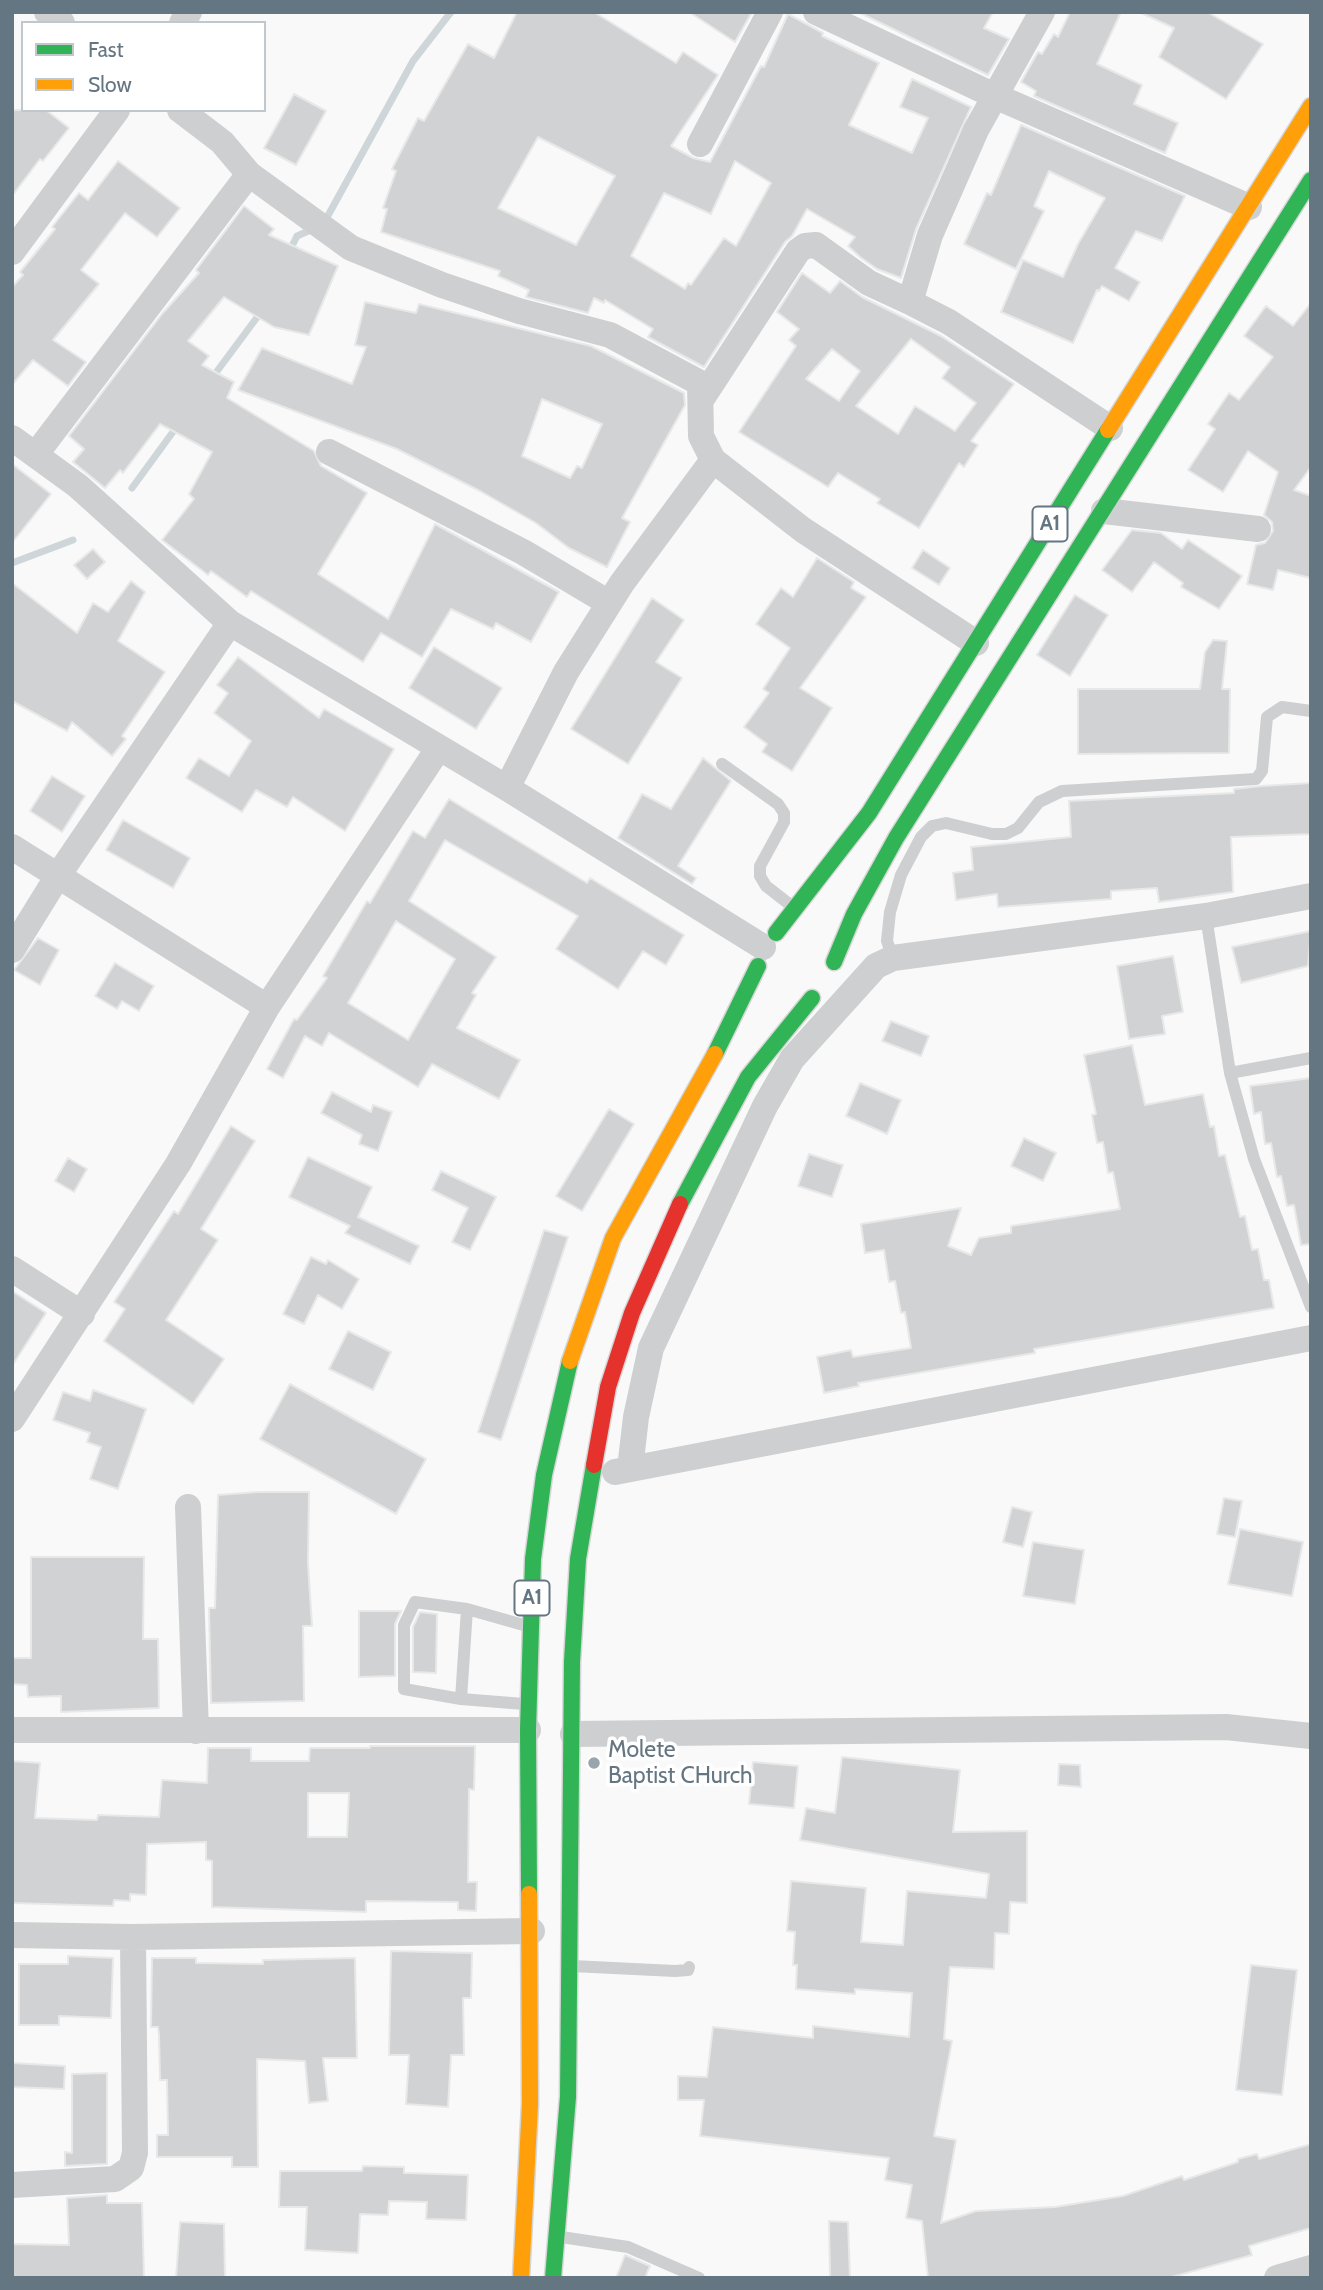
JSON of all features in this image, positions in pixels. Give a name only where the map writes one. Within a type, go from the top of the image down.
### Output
[{"type":"highway","name":"A1","points":[[521,2278],[530,2104],[532,1931],[529,1717],[533,1559],[544,1475],[562,1387],[586,1308],[613,1238],[726,1033],[766,948],[869,813],[1311,106]]},
{"type":"highway","name":"A1","points":[[831,973],[855,914],[896,838],[1311,180]]},
{"type":"highway","points":[[767,988],[766,948],[797,927]]},
{"type":"highway","points":[[788,1001],[812,999],[831,973],[826,942]]},
{"type":"highway","name":"A1","points":[[553,2278],[568,2097],[572,1662],[578,1559],[608,1387],[632,1313],[663,1237],[720,1124],[748,1077],[812,999]]},
{"type":"street","points":[[700,144],[770,12]]},
{"type":"street","points":[[816,12],[995,96],[1249,207]]},
{"type":"street","points":[[910,302],[930,235],[976,131],[1042,12]]},
{"type":"street","points":[[12,252],[116,112]]},
{"type":"street","points":[[183,112],[222,142],[249,174],[351,248],[442,285],[519,311],[610,335],[700,383],[703,397],[701,436],[713,460],[803,530],[976,643]]},
{"type":"street","points":[[36,454],[249,174]]},
{"type":"street","points":[[703,397],[798,251],[816,244],[869,283],[949,322],[1110,428]]},
{"type":"street","points":[[12,438],[78,486],[230,623],[507,788],[766,948]]},
{"type":"street","points":[[329,452],[523,552],[609,604]]},
{"type":"street","points":[[507,788],[566,672],[609,604],[713,460]]},
{"type":"street","points":[[1104,511],[1258,529]]},
{"type":"street","points":[[12,950],[59,874],[230,623]]},
{"type":"street","points":[[12,1419],[178,1164],[267,1007],[438,749]]},
{"type":"street","points":[[12,847],[59,874],[267,1007]]},
{"type":"street","points":[[630,1468],[636,1416],[651,1348],[765,1106],[792,1059],[876,966],[893,958],[1206,916],[1311,896]]},
{"type":"street","points":[[12,1269],[82,1314]]},
{"type":"street","points":[[591,1476],[1311,1338]]},
{"type":"street","points":[[188,1507],[196,1731]]},
{"type":"street","points":[[12,1730],[196,1731],[529,1717]]},
{"type":"street","points":[[573,1734],[1226,1727],[1311,1736]]},
{"type":"street","points":[[12,1935],[133,1937],[532,1931]]},
{"type":"street","points":[[12,2185],[115,2179],[131,2168],[135,2153],[133,1937]]},
{"type":"street","points":[[1277,2278],[1311,2268]]},
{"type":"lane","points":[[893,958],[887,941],[890,912],[901,875],[921,837],[932,826],[946,824],[992,834],[1006,834],[1018,828],[1039,802],[1062,791],[1256,779],[1262,771],[1267,717],[1282,706],[1311,711]]},
{"type":"lane","points":[[722,764],[778,804],[784,813],[784,822],[760,866],[760,876],[766,886],[796,909]]},
{"type":"lane","points":[[1206,916],[1230,1073],[1254,1158],[1305,1274],[1311,1307]]},
{"type":"lane","points":[[1230,1073],[1310,1059]]},
{"type":"lane","points":[[529,1717],[461,1699],[404,1689],[404,1625],[415,1602],[467,1609],[531,1627]]},
{"type":"lane","points":[[461,1699],[467,1609]]},
{"type":"lane","points":[[569,1965],[675,1971],[688,1970],[689,1967]]},
{"type":"lane","points":[[557,2236],[628,2247],[699,2278]]},
{"type":"building","points":[[517,12],[594,12],[676,63],[683,52],[718,75],[671,146],[693,158],[710,162],[761,66],[764,67],[788,14],[823,33],[822,36],[879,63],[849,125],[912,153],[928,118],[900,107],[912,79],[971,107],[916,229],[901,278],[877,269],[860,257],[848,246],[855,237],[807,209],[792,236],[785,242],[704,367],[648,337],[653,329],[605,300],[604,303],[594,298],[588,313],[526,297],[529,290],[498,276],[500,271],[381,232],[387,209],[383,208],[396,171],[392,169],[418,118],[424,121],[468,44],[494,58]],"holes":[[[538,137],[615,176],[576,245],[498,208]],[[735,161],[771,183],[736,246],[724,238],[691,285],[688,283],[685,289],[631,256],[664,193],[711,214]]]},
{"type":"building","points":[[689,12],[752,12],[735,42]]},
{"type":"building","points":[[858,12],[993,12],[984,28],[1009,39],[988,75]]},
{"type":"building","points":[[1070,12],[1121,12],[1097,64],[1142,85],[1134,104],[1178,123],[1165,153],[1034,96],[1036,91],[1021,82],[1038,52],[1042,54],[1054,34],[1058,37]]},
{"type":"building","points":[[1139,12],[1207,12],[1263,44],[1226,99],[1159,57],[1174,28]]},
{"type":"building","points":[[294,94],[326,111],[296,165],[264,148]]},
{"type":"building","points":[[12,110],[49,112],[69,128],[43,161],[40,159],[12,196]]},
{"type":"building","points":[[1021,125],[1185,196],[1162,241],[1136,231],[1115,268],[1140,282],[1129,301],[1102,286],[1097,290],[1073,343],[1001,312],[1023,260],[1063,277],[1078,244],[1105,198],[1049,171],[1034,206],[1044,211],[1016,269],[964,244],[987,193],[991,195]]},
{"type":"building","points":[[118,161],[180,208],[157,237],[125,213],[81,270],[99,284],[53,340],[86,362],[68,386],[33,360],[12,385],[12,287],[23,275],[20,272],[55,229],[52,227],[79,193],[88,200]]},
{"type":"building","points":[[244,206],[274,229],[269,235],[338,266],[309,335],[274,327],[224,297],[188,341],[209,356],[202,365],[234,382],[227,398],[314,451],[321,466],[367,493],[318,574],[388,619],[435,524],[559,592],[531,642],[496,623],[493,629],[451,609],[422,657],[381,633],[363,662],[251,591],[247,597],[211,571],[208,575],[162,540],[194,499],[189,494],[212,452],[160,424],[123,473],[120,470],[105,488],[73,462],[84,449],[69,436],[162,314],[199,273],[196,270]]},
{"type":"building","points":[[802,273],[830,293],[840,281],[862,297],[941,336],[1014,384],[971,441],[978,445],[964,467],[959,463],[919,528],[877,503],[880,499],[838,473],[828,487],[739,432],[796,346],[789,340],[799,329],[777,312]],"holes":[[[911,339],[950,367],[942,378],[976,403],[955,431],[915,406],[898,434],[856,406]],[[832,349],[860,371],[839,401],[806,379]]]},
{"type":"building","points":[[365,302],[416,313],[419,304],[591,346],[684,393],[685,405],[622,518],[630,522],[607,567],[569,548],[536,523],[480,491],[397,449],[238,390],[262,348],[352,384],[366,347],[355,345]],"holes":[[[542,399],[602,424],[582,468],[577,466],[570,478],[522,456]]]},
{"type":"building","points":[[1311,303],[1311,467],[1294,490],[1311,496],[1311,578],[1278,570],[1273,590],[1247,584],[1256,545],[1265,543],[1273,531],[1272,522],[1264,515],[1278,472],[1248,451],[1223,492],[1188,470],[1215,429],[1208,424],[1229,393],[1239,400],[1273,357],[1244,336],[1266,306],[1293,326]]},
{"type":"building","points":[[12,464],[51,494],[12,543]]},
{"type":"building","points":[[1132,530],[1161,533],[1182,549],[1188,540],[1242,576],[1219,609],[1181,587],[1183,583],[1154,562],[1132,592],[1102,570]]},
{"type":"building","points":[[93,549],[105,562],[87,579],[74,565]]},
{"type":"building","points":[[923,550],[950,568],[939,585],[912,568]]},
{"type":"building","points":[[817,558],[854,582],[851,588],[866,597],[800,688],[832,708],[792,771],[762,752],[767,744],[744,727],[769,693],[763,689],[790,648],[756,624],[781,588],[793,597]]},
{"type":"building","points":[[131,581],[145,592],[118,641],[165,672],[122,736],[126,739],[112,756],[72,722],[67,731],[12,701],[12,583],[77,633],[93,603],[108,612]]},
{"type":"building","points":[[1075,595],[1108,615],[1070,676],[1037,655]]},
{"type":"building","points":[[652,598],[684,620],[656,662],[682,678],[628,764],[571,729]]},
{"type":"building","points":[[1213,640],[1227,641],[1222,689],[1230,689],[1229,753],[1078,754],[1078,689],[1200,689],[1205,652]]},
{"type":"building","points":[[434,647],[502,688],[476,729],[409,688]]},
{"type":"building","points":[[238,657],[319,718],[324,709],[394,749],[345,831],[293,797],[287,807],[256,790],[242,812],[186,778],[199,758],[229,776],[251,741],[214,713],[228,693],[217,685]]},
{"type":"building","points":[[703,758],[731,781],[678,866],[696,878],[692,884],[618,838],[642,794],[671,809]]},
{"type":"building","points":[[52,776],[85,796],[62,832],[30,811]]},
{"type":"building","points":[[1311,783],[1311,834],[1231,837],[1233,892],[1159,902],[1157,888],[1111,891],[1111,899],[998,907],[997,894],[956,900],[953,873],[973,870],[971,847],[1071,837],[1069,801],[1234,793],[1234,789]]},
{"type":"building","points":[[449,799],[587,883],[590,878],[684,935],[666,965],[643,951],[618,989],[556,949],[578,916],[445,840],[409,901],[496,957],[472,993],[476,995],[457,1028],[520,1060],[499,1099],[432,1064],[418,1087],[329,1033],[322,1046],[305,1036],[283,1078],[267,1069],[294,1019],[297,1020],[327,978],[323,976],[367,901],[370,903],[413,831],[425,838]],"holes":[[[396,921],[455,959],[408,1040],[348,1003]]]},
{"type":"building","points":[[123,820],[190,858],[173,888],[106,850]]},
{"type":"building","points":[[1311,931],[1308,966],[1241,983],[1232,947]]},
{"type":"building","points":[[38,938],[59,950],[40,985],[14,970]]},
{"type":"building","points":[[1173,956],[1183,1012],[1162,1016],[1165,1034],[1129,1039],[1117,966]]},
{"type":"building","points":[[115,963],[154,986],[139,1011],[122,1001],[117,1009],[95,996]]},
{"type":"building","points":[[891,1021],[929,1036],[921,1056],[882,1041]]},
{"type":"building","points":[[1132,1045],[1145,1105],[1203,1094],[1210,1127],[1214,1126],[1219,1156],[1225,1155],[1240,1217],[1245,1216],[1252,1250],[1258,1249],[1264,1280],[1269,1280],[1274,1308],[1034,1349],[1035,1353],[858,1383],[859,1386],[824,1393],[817,1357],[851,1350],[853,1357],[911,1348],[905,1312],[901,1313],[895,1281],[889,1282],[884,1250],[865,1253],[861,1224],[961,1208],[948,1246],[971,1255],[979,1238],[1011,1233],[1011,1226],[1120,1209],[1113,1172],[1108,1173],[1103,1142],[1097,1143],[1092,1115],[1096,1114],[1084,1055]]},
{"type":"building","points":[[1311,1078],[1311,1244],[1301,1245],[1294,1205],[1287,1206],[1281,1176],[1277,1177],[1271,1143],[1265,1144],[1261,1112],[1254,1114],[1250,1086]]},
{"type":"building","points":[[860,1083],[901,1100],[887,1134],[846,1116]]},
{"type":"building","points":[[332,1092],[371,1112],[373,1105],[392,1112],[378,1151],[359,1144],[362,1135],[321,1113]]},
{"type":"building","points":[[609,1109],[634,1124],[582,1211],[556,1196]]},
{"type":"building","points":[[231,1126],[255,1141],[201,1229],[218,1240],[166,1320],[224,1359],[193,1404],[104,1341],[125,1309],[114,1302],[174,1211],[178,1214]]},
{"type":"building","points":[[1024,1138],[1056,1153],[1043,1181],[1011,1166]]},
{"type":"building","points":[[809,1154],[843,1165],[832,1197],[798,1186]]},
{"type":"building","points":[[308,1157],[372,1187],[358,1217],[419,1246],[410,1264],[345,1233],[350,1226],[289,1197]]},
{"type":"building","points":[[68,1158],[87,1169],[74,1192],[55,1181]]},
{"type":"building","points":[[441,1171],[496,1197],[470,1250],[452,1242],[468,1208],[432,1190]]},
{"type":"building","points":[[544,1230],[568,1237],[501,1440],[478,1432]]},
{"type":"building","points":[[311,1257],[326,1264],[328,1260],[359,1279],[342,1309],[318,1295],[304,1324],[283,1314]]},
{"type":"building","points":[[12,1291],[46,1313],[12,1366]]},
{"type":"building","points":[[348,1331],[391,1352],[373,1390],[329,1369]]},
{"type":"building","points":[[290,1384],[426,1459],[396,1514],[260,1439]]},
{"type":"building","points":[[93,1390],[146,1409],[118,1489],[90,1479],[101,1447],[87,1442],[90,1433],[53,1420],[63,1392],[90,1401]]},
{"type":"building","points":[[309,1492],[308,1563],[312,1626],[303,1626],[304,1701],[211,1703],[209,1608],[215,1608],[218,1495]]},
{"type":"building","points":[[1224,1498],[1242,1501],[1235,1537],[1217,1534]]},
{"type":"building","points":[[1012,1507],[1032,1512],[1023,1547],[1003,1542]]},
{"type":"building","points":[[1240,1529],[1303,1542],[1292,1596],[1228,1584]]},
{"type":"building","points":[[1033,1542],[1084,1550],[1075,1604],[1023,1596]]},
{"type":"building","points":[[31,1557],[144,1557],[143,1639],[158,1639],[159,1708],[61,1712],[61,1696],[28,1697],[27,1685],[12,1684],[12,1658],[31,1658]]},
{"type":"building","points":[[359,1611],[401,1611],[395,1624],[395,1676],[359,1677]]},
{"type":"building","points":[[420,1612],[437,1614],[436,1673],[413,1672],[413,1627]]},
{"type":"building","points":[[475,1746],[474,1790],[469,1789],[468,1882],[477,1882],[476,1911],[458,1910],[458,1902],[366,1901],[366,1912],[212,1907],[212,1861],[206,1860],[206,1842],[147,1844],[146,1895],[130,1894],[130,1901],[114,1900],[113,1906],[12,1903],[12,1761],[40,1763],[35,1818],[97,1820],[98,1815],[159,1817],[162,1780],[207,1783],[208,1748],[251,1748],[251,1761],[309,1761],[310,1748]],"holes":[[[308,1793],[349,1793],[347,1837],[308,1837]]]},
{"type":"building","points":[[842,1757],[960,1770],[953,1832],[1027,1831],[1027,1903],[1010,1902],[1009,1934],[995,1933],[994,1969],[950,1967],[944,2039],[952,2041],[934,2136],[956,2140],[941,2223],[976,2211],[1055,2207],[1123,2196],[1182,2176],[1184,2180],[1238,2162],[1238,2159],[1257,2154],[1259,2159],[1311,2144],[1311,2228],[1249,2246],[1252,2255],[1168,2278],[928,2278],[922,2221],[906,2218],[912,2185],[885,2180],[889,2158],[700,2136],[704,2100],[678,2100],[678,2076],[707,2077],[713,2027],[813,2038],[813,2026],[909,2037],[912,1993],[855,1989],[855,1994],[796,1989],[797,1965],[793,1965],[795,1932],[787,1931],[791,1881],[866,1888],[861,1942],[903,1945],[907,1891],[986,1898],[989,1874],[800,1840],[806,1808],[835,1813]]},
{"type":"building","points":[[753,1762],[798,1766],[794,1808],[749,1804]]},
{"type":"building","points":[[1059,1764],[1080,1765],[1081,1787],[1058,1785]]},
{"type":"building","points":[[391,1951],[472,1953],[471,1998],[463,1998],[464,2055],[451,2055],[448,2107],[406,2104],[409,2055],[389,2055]]},
{"type":"building","points":[[68,1956],[113,1958],[111,2018],[59,2016],[59,2025],[19,2025],[19,1964],[68,1964]]},
{"type":"building","points":[[152,1958],[196,1958],[196,1963],[263,1964],[263,1960],[355,1958],[357,2058],[323,2058],[328,2101],[309,2103],[305,2061],[257,2059],[258,2167],[232,2167],[232,2157],[157,2157],[157,2135],[168,2135],[167,2080],[160,2080],[158,2027],[151,2027]]},
{"type":"building","points":[[1251,1965],[1297,1970],[1282,2095],[1236,2090]]},
{"type":"building","points":[[12,2063],[65,2066],[64,2089],[12,2087]]},
{"type":"building","points":[[107,2073],[107,2164],[65,2166],[65,2152],[72,2153],[72,2074]]},
{"type":"building","points":[[363,2166],[404,2167],[404,2173],[468,2175],[466,2220],[426,2219],[427,2202],[389,2201],[388,2215],[360,2214],[358,2253],[305,2250],[307,2207],[279,2207],[280,2171],[362,2171]]},
{"type":"building","points":[[107,2195],[107,2203],[142,2203],[144,2278],[12,2278],[12,2244],[69,2245],[67,2198]]},
{"type":"building","points":[[829,2221],[848,2222],[850,2278],[830,2278]]},
{"type":"building","points":[[180,2222],[224,2224],[225,2278],[176,2278]]},
{"type":"building","points":[[625,2255],[650,2266],[645,2278],[616,2278]]},
{"type":"waterway","points":[[325,221],[413,61],[451,12]]},
{"type":"waterway","points":[[288,254],[297,236],[313,229]]},
{"type":"waterway","points":[[212,378],[261,312]]},
{"type":"waterway","points":[[132,488],[178,425]]},
{"type":"waterway","points":[[12,563],[73,540]]},
{"type":"traffic: fast","points":[[834,962],[854,914],[896,838],[1311,180]]},
{"type":"traffic: fast","points":[[776,933],[869,813],[1108,430]]},
{"type":"traffic: fast","points":[[715,1054],[758,966]]},
{"type":"traffic: fast","points":[[680,1204],[748,1077],[812,998]]},
{"type":"traffic: fast","points":[[529,1894],[528,1730],[533,1559],[544,1475],[570,1361]]},
{"type":"traffic: fast","points":[[553,2278],[568,2097],[572,1662],[578,1559],[594,1465]]},
{"type":"traffic: slow","points":[[1108,430],[1311,106]]},
{"type":"traffic: slow","points":[[570,1361],[613,1238],[715,1054]]},
{"type":"traffic: slow","points":[[521,2278],[530,2104],[529,1894]]},
{"type":"traffic: jam","points":[[594,1465],[608,1387],[632,1313],[680,1204]]},
{"type":"place","name":"Molete Baptist CHurch","points":[[594,1763]]}]
